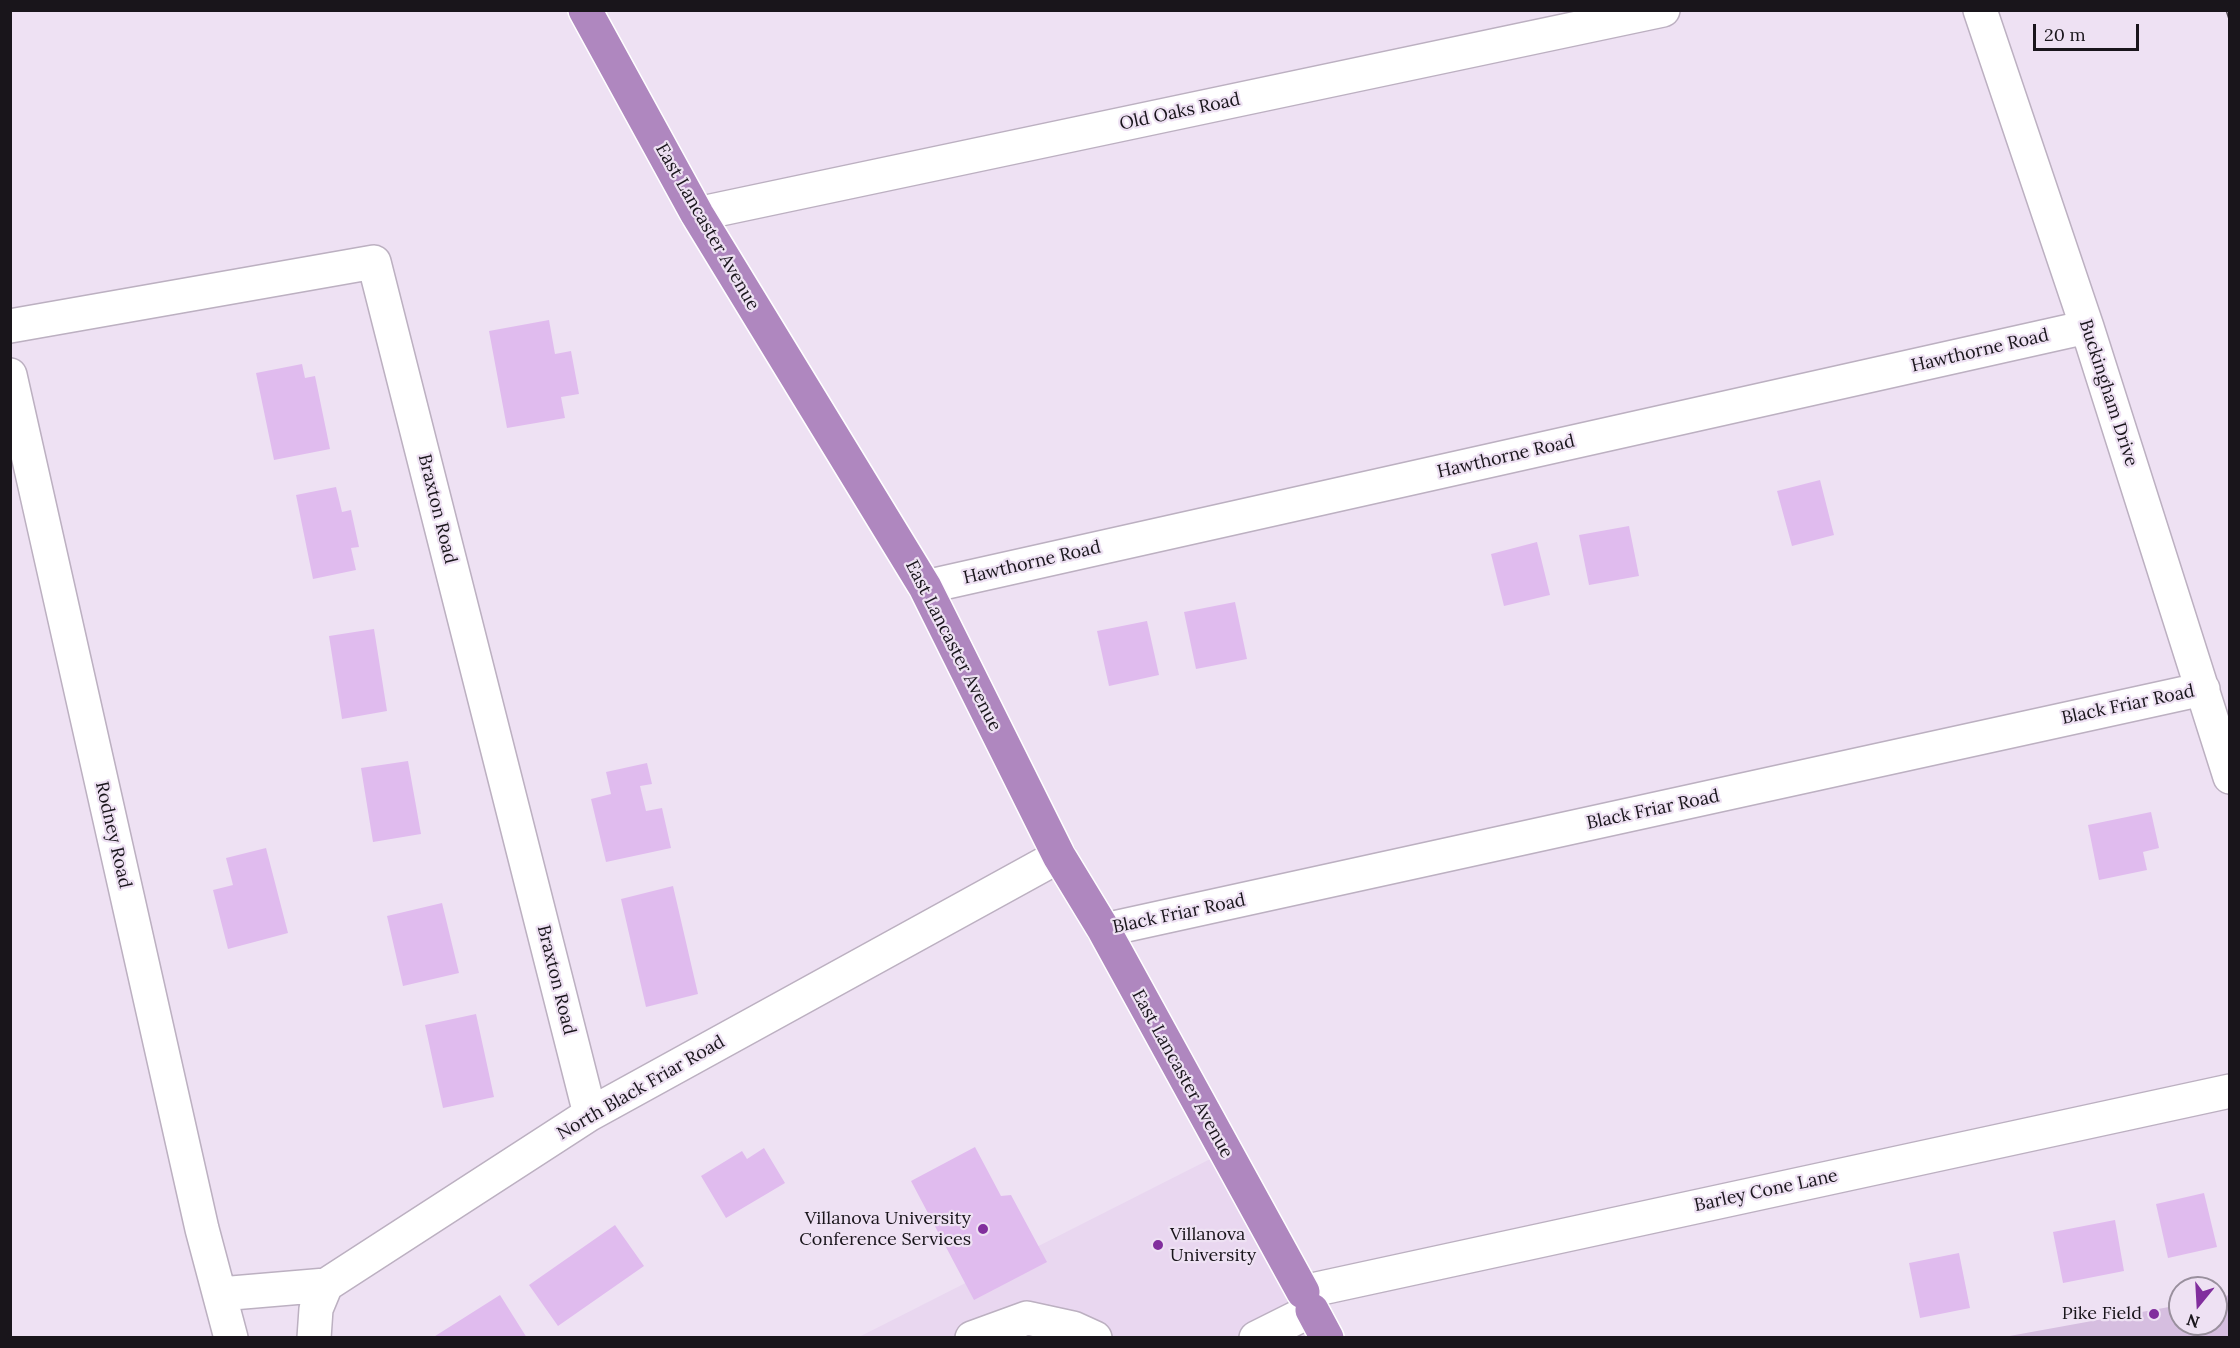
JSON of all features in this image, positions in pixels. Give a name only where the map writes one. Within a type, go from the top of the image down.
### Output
[{"type":"highway","name":"East Lancaster Avenue","points":[[585,10],[697,214],[925,586],[1059,856],[1104,930],[1327,1338]]},
{"type":"street","name":"Old Oaks Road","points":[[697,214],[1663,10]]},
{"type":"street","name":"Buckingham Drive","points":[[1980,10],[2087,327],[2204,689],[2229,777]]},
{"type":"street","name":"Braxton Road","points":[[10,327],[374,262],[590,1114]]},
{"type":"street","name":"Hawthorne Road","points":[[925,586],[2087,327]]},
{"type":"street","name":"Rodney Road","points":[[10,375],[199,1217],[231,1338]]},
{"type":"street","name":"Black Friar Road","points":[[1104,930],[2204,689]]},
{"type":"street","name":"North Black Friar Road","points":[[220,1294],[326,1285],[590,1114],[1059,856]]},
{"type":"street","name":"Barley Cone Lane","points":[[1256,1338],[1307,1301],[2229,1091]]},
{"type":"street","points":[[314,1338],[316,1309],[326,1285]]},
{"type":"street","points":[[972,1338],[1027,1318],[1073,1328],[1095,1338]]},
{"type":"shaded area","name":"Villanova University","points":[[1224,1152],[1327,1338],[857,1338]]},
{"type":"shaded area","name":"Pike Field","points":[[2228,1295],[2229,1337],[2004,1337],[2168,1307],[2168,1336],[2228,1336]]},
{"type":"building","points":[[549,320],[555,354],[571,351],[579,394],[561,397],[565,418],[507,428],[489,331]]},
{"type":"building","points":[[302,364],[305,378],[315,376],[330,449],[274,460],[256,373]]},
{"type":"building","points":[[1820,480],[1834,535],[1792,546],[1777,491]]},
{"type":"building","points":[[336,487],[342,512],[351,510],[359,547],[351,548],[356,570],[313,579],[296,495]]},
{"type":"building","points":[[1629,526],[1639,576],[1589,585],[1579,535]]},
{"type":"building","points":[[1537,542],[1550,595],[1504,606],[1491,554]]},
{"type":"building","points":[[1235,602],[1247,659],[1196,669],[1184,612]]},
{"type":"building","points":[[1147,621],[1159,675],[1109,686],[1097,631]]},
{"type":"building","points":[[374,629],[387,711],[342,719],[329,636]]},
{"type":"building","points":[[408,761],[421,834],[373,842],[361,768]]},
{"type":"building","points":[[647,763],[652,784],[640,786],[646,811],[662,808],[671,848],[606,862],[591,799],[611,794],[606,772]]},
{"type":"building","points":[[2151,812],[2159,848],[2143,852],[2147,870],[2099,880],[2088,825]]},
{"type":"building","points":[[266,848],[288,933],[228,949],[213,890],[233,885],[226,858]]},
{"type":"building","points":[[673,886],[698,994],[646,1007],[621,899]]},
{"type":"building","points":[[442,903],[459,973],[403,986],[387,916]]},
{"type":"building","points":[[476,1014],[494,1097],[443,1108],[425,1025]]},
{"type":"building","name":"Villanova University Conference Services","points":[[975,1147],[1001,1196],[1011,1195],[1047,1262],[974,1300],[911,1181]]},
{"type":"building","points":[[764,1148],[785,1183],[726,1218],[701,1176],[742,1151],[747,1159]]},
{"type":"building","points":[[2204,1193],[2217,1247],[2168,1258],[2156,1204]]},
{"type":"building","points":[[2115,1220],[2124,1271],[2063,1283],[2053,1232]]},
{"type":"building","points":[[615,1225],[644,1266],[558,1326],[529,1285]]},
{"type":"building","points":[[1959,1253],[1970,1308],[1920,1318],[1909,1263]]},
{"type":"building","points":[[500,1295],[527,1338],[432,1338]]},
{"type":"tram line","points":[[2226,10],[2230,22]]},
{"type":"place","name":"Villanova University Conference Services","points":[[983,1229]]},
{"type":"place","name":"Villanova University","points":[[1158,1245]]},
{"type":"place","name":"Pike Field","points":[[2154,1314]]}]
